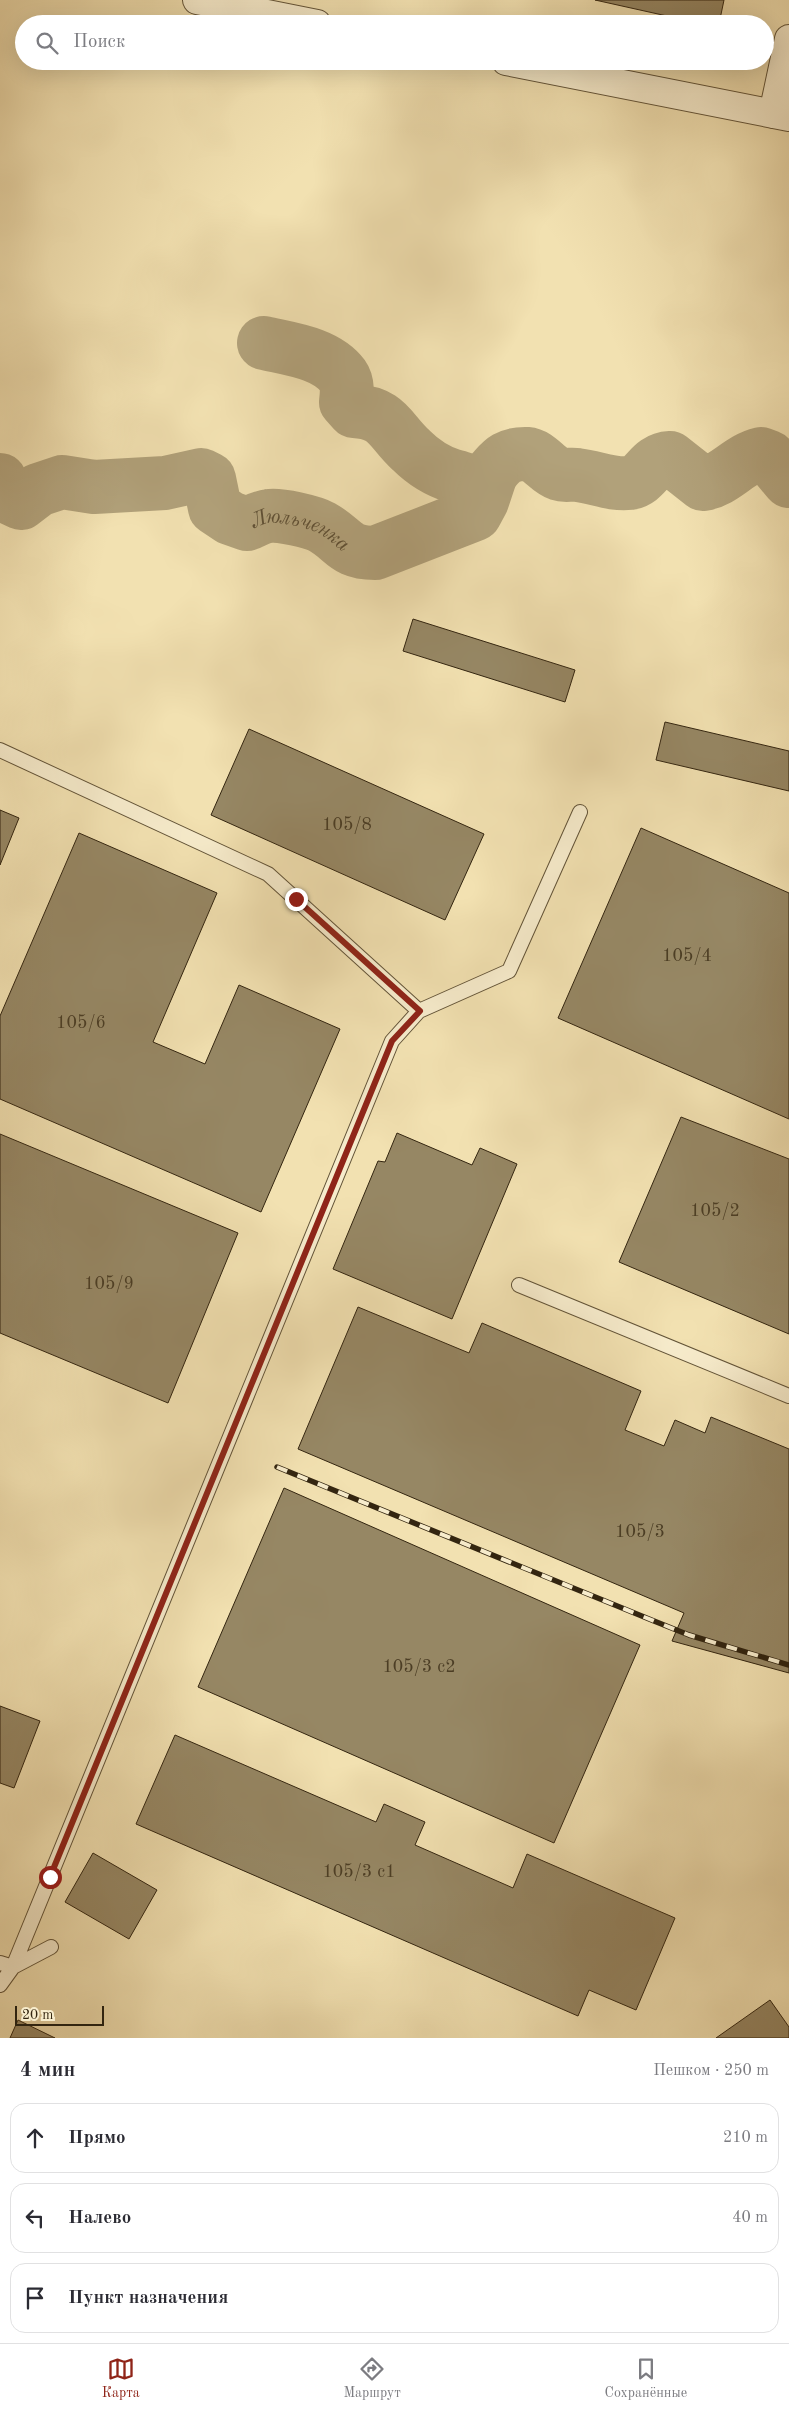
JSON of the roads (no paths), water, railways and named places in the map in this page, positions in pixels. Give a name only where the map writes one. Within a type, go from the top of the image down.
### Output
[{"type":"street","points":[[201,0],[274,15]]},
{"type":"street","points":[[551,70],[781,116],[789,39]]},
{"type":"lane","points":[[0,750],[268,874],[420,1011]]},
{"type":"lane","points":[[0,1984],[6,1965],[392,1041],[420,1011],[509,971],[580,812]]},
{"type":"lane","points":[[520,1284],[789,1396]]},
{"type":"lane","points":[[6,1965],[51,1947]]},
{"type":"waterway","name":"Люльченка","points":[[264,343],[307,353],[336,368],[345,379],[347,389],[346,402],[354,411],[366,412],[382,419],[425,462],[441,472],[467,480],[483,479],[508,457],[527,454],[535,457],[559,474],[584,476],[623,483],[636,481],[657,462],[670,458],[703,484],[718,479],[746,460],[761,454],[769,457],[789,481]]},
{"type":"waterway","name":"Люльченка","points":[[0,480],[8,497],[21,503],[38,490],[62,482],[94,487],[165,483],[201,475],[209,479],[215,508],[230,518],[247,524],[263,517],[288,517],[318,525],[357,551],[375,553],[475,514],[482,501],[491,474]]},
{"type":"railway","points":[[277,1467],[689,1635],[789,1665]]}]
